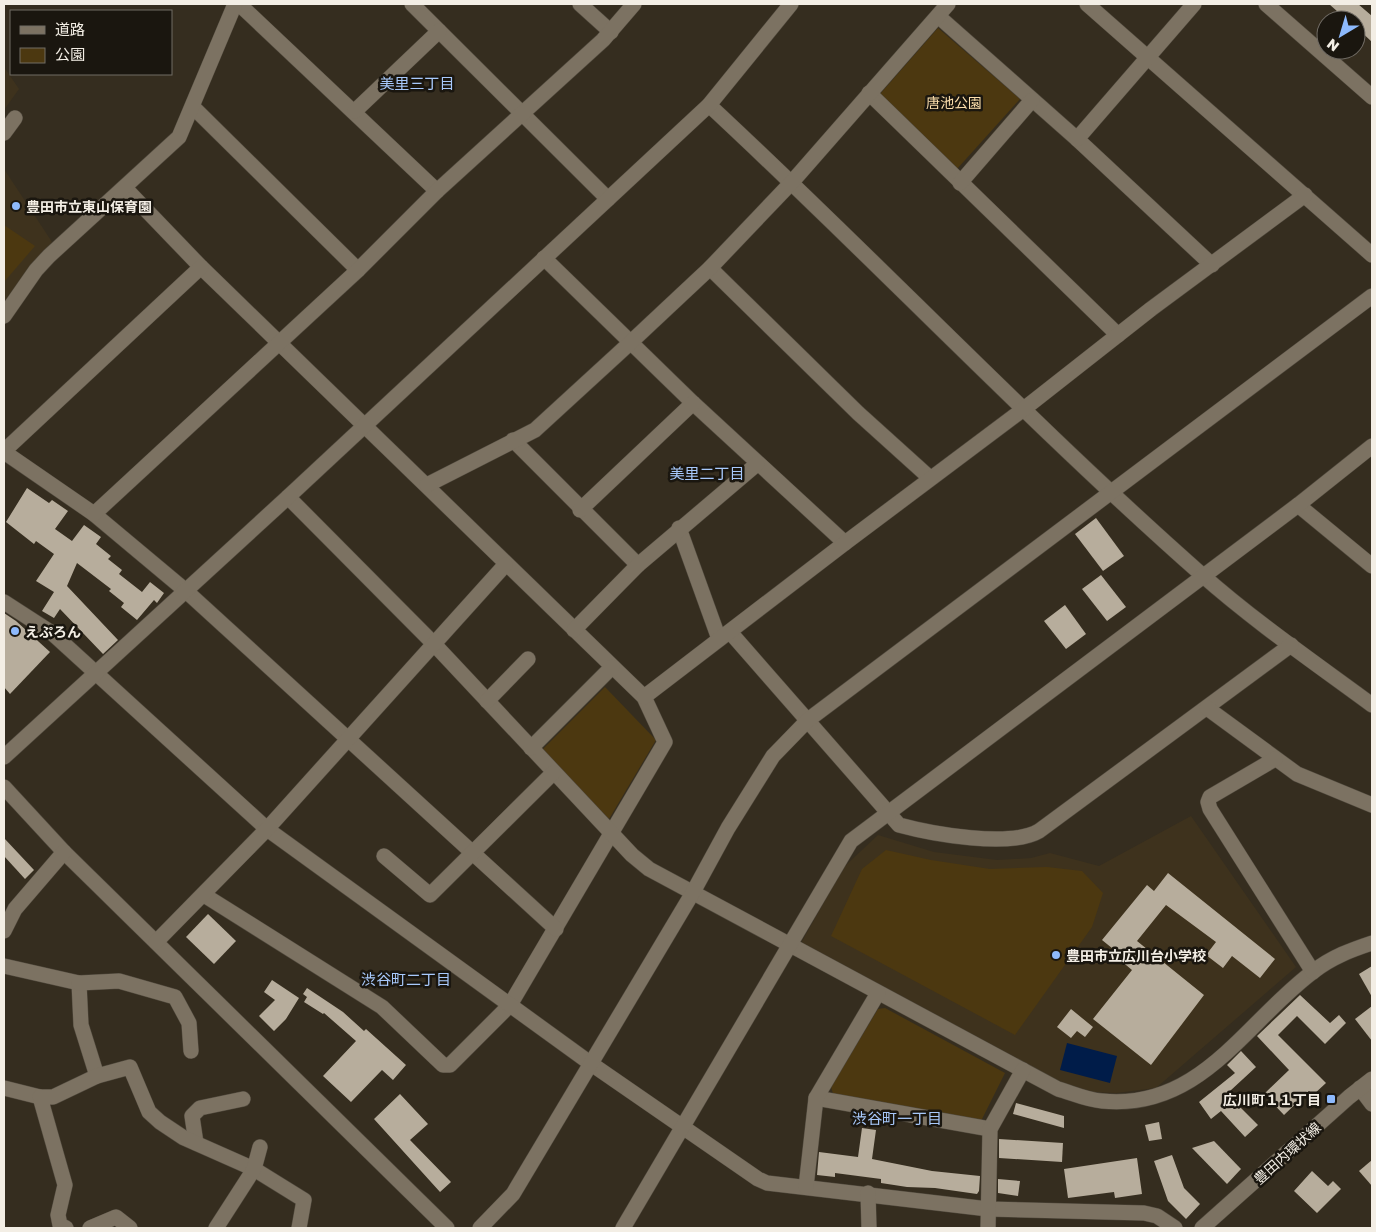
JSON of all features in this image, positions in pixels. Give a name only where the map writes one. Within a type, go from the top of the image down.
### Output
[{"type":"street","points":[[4,316],[36,270],[179,136],[193,107],[235,4]]},
{"type":"street","points":[[239,4],[355,111],[437,191]]},
{"type":"street","points":[[412,4],[524,113],[608,199]]},
{"type":"street","points":[[580,4],[611,32]]},
{"type":"street","points":[[94,514],[358,270],[437,191],[611,32],[634,4]]},
{"type":"street","points":[[4,757],[288,497],[709,105],[791,4]]},
{"type":"street","points":[[427,485],[535,430],[631,342],[710,268],[792,182],[948,4]]},
{"type":"street","points":[[1087,4],[1372,255]]},
{"type":"street","points":[[1077,139],[1194,4]]},
{"type":"street","points":[[1266,4],[1372,97]]},
{"type":"street","points":[[938,16],[1077,139],[1212,265]]},
{"type":"street","points":[[355,111],[439,31]]},
{"type":"street","points":[[869,93],[1118,335]]},
{"type":"street","points":[[960,183],[1032,100]]},
{"type":"street","points":[[709,105],[792,182],[1113,493],[1202,575],[1291,645],[1372,705]]},
{"type":"street","points":[[193,107],[358,270]]},
{"type":"street","points":[[4,133],[15,118]]},
{"type":"street","points":[[125,188],[201,267],[644,698],[665,742],[614,833],[510,1005],[450,1065],[443,1065],[382,1007],[204,895]]},
{"type":"street","points":[[644,698],[930,478],[1305,195]]},
{"type":"street","points":[[544,258],[757,464],[845,543]]},
{"type":"street","points":[[201,267],[4,451],[94,514],[186,591],[556,929]]},
{"type":"street","points":[[710,268],[858,413],[930,478]]},
{"type":"street","points":[[480,1228],[513,1194],[692,894],[728,828],[773,756],[808,720],[1113,493],[1372,296]]},
{"type":"street","points":[[580,510],[693,403]]},
{"type":"street","points":[[513,440],[580,510],[638,565]]},
{"type":"street","points":[[623,1228],[851,841],[888,811],[1298,505],[1372,446]]},
{"type":"street","points":[[574,630],[638,565],[679,528],[757,464]]},
{"type":"street","points":[[288,497],[434,644],[553,773],[614,833],[632,855],[649,869],[692,894],[790,944],[878,994],[1058,1089],[1102,1101],[1124,1100],[1164,1093],[1191,1082],[1313,972],[1346,952],[1372,943]]},
{"type":"street","points":[[1298,505],[1372,566]]},
{"type":"street","points":[[679,528],[724,635],[808,720],[899,825],[918,830],[988,839],[1028,838],[1291,645]]},
{"type":"street","points":[[156,942],[267,829],[505,564]]},
{"type":"street","points":[[4,602],[52,632],[98,672],[267,829],[590,1063],[758,1179],[767,1183],[868,1193],[988,1209],[1133,1212],[1157,1216],[1175,1228]]},
{"type":"street","points":[[487,701],[528,659]]},
{"type":"street","points":[[531,748],[612,667]]},
{"type":"street","points":[[1207,708],[1297,774],[1372,805]]},
{"type":"street","points":[[1275,759],[1210,797],[1208,802],[1210,809],[1313,972]]},
{"type":"street","points":[[384,856],[430,896],[553,773]]},
{"type":"street","points":[[4,787],[64,852],[448,1228]]},
{"type":"street","points":[[4,931],[15,908],[64,852]]},
{"type":"street","points":[[4,966],[79,983],[119,981],[175,997],[189,1023],[191,1051]]},
{"type":"street","points":[[79,983],[81,1025],[97,1076]]},
{"type":"street","points":[[806,1187],[816,1098],[878,994]]},
{"type":"street","points":[[4,1088],[40,1097],[53,1097],[97,1076],[130,1067],[149,1112],[174,1131],[254,1169],[304,1200],[299,1228]]},
{"type":"street","points":[[988,1228],[990,1130],[1023,1070]]},
{"type":"street","points":[[1366,1084],[1372,1104]]},
{"type":"street","name":"豊田内環状線","points":[[1202,1228],[1366,1084]]},
{"type":"street","points":[[40,1097],[66,1185],[58,1215],[60,1225],[66,1228]]},
{"type":"street","points":[[816,1098],[990,1130]]},
{"type":"street","points":[[196,1143],[192,1116],[196,1111],[200,1108],[243,1099]]},
{"type":"street","points":[[216,1228],[254,1169],[260,1147]]},
{"type":"street","points":[[868,1193],[869,1228]]},
{"type":"street","points":[[90,1228],[116,1217],[130,1228]]},
{"type":"shaded area","points":[[4,67],[19,89],[4,110]]},
{"type":"shaded area","name":"豊田市立東山保育園","points":[[4,169],[52,242],[34,262],[4,304]]},
{"type":"shaded area","name":"豊田市立広川台小学校","points":[[1191,816],[1296,967],[1156,1088],[1116,1093],[1093,1092],[1050,1079],[801,943],[844,867],[878,835],[934,852],[997,860],[1031,858],[1050,853],[1099,866]]},
{"type":"green space","name":"唐池公園","points":[[938,28],[1020,99],[957,169],[880,94]]},
{"type":"green space","points":[[4,225],[35,246],[4,282]]},
{"type":"green space","points":[[605,687],[656,740],[609,819],[542,750]]},
{"type":"green space","points":[[886,850],[931,860],[990,869],[1047,867],[1082,871],[1103,893],[1092,927],[1015,1035],[831,936],[862,869]]},
{"type":"green space","points":[[885,1008],[1005,1073],[981,1121],[834,1097],[831,1087],[878,1009]]},
{"type":"water","points":[[1067,1043],[1117,1056],[1110,1083],[1060,1070]]},
{"type":"building","points":[[1329,4],[1358,4],[1365,10],[1336,10]]},
{"type":"building","points":[[1366,11],[1372,16],[1372,42],[1366,36]]},
{"type":"building","points":[[27,488],[49,503],[52,500],[68,511],[55,529],[72,541],[84,525],[101,537],[96,544],[111,556],[108,559],[122,570],[119,574],[142,592],[150,582],[164,593],[157,603],[154,600],[137,620],[121,607],[124,603],[109,591],[111,589],[77,563],[67,586],[118,640],[103,654],[60,609],[54,618],[42,611],[54,592],[36,581],[54,554],[36,541],[34,544],[6,522]]},
{"type":"building","points":[[1096,518],[1124,556],[1103,571],[1075,534]]},
{"type":"building","points":[[1101,575],[1126,607],[1107,621],[1082,589]]},
{"type":"building","points":[[1065,605],[1086,634],[1066,649],[1044,621]]},
{"type":"building","name":"えぷろん","points":[[4,613],[16,621],[50,652],[10,694],[4,687]]},
{"type":"building","points":[[4,838],[34,870],[25,879],[4,856]]},
{"type":"building","points":[[1168,873],[1275,959],[1260,978],[1232,956],[1223,968],[1206,955],[1216,942],[1166,905],[1137,941],[1204,995],[1151,1065],[1093,1019],[1132,970],[1120,960],[1123,957],[1102,940],[1147,885],[1154,891]]},
{"type":"building","points":[[208,914],[236,941],[214,964],[186,937]]},
{"type":"building","points":[[1372,966],[1372,997],[1359,974]]},
{"type":"building","points":[[272,980],[299,998],[286,1019],[274,1031],[259,1016],[275,1000],[264,992]]},
{"type":"building","points":[[307,988],[343,1012],[364,1031],[366,1029],[406,1065],[393,1080],[382,1070],[351,1102],[323,1076],[356,1041],[324,1013],[304,1002],[307,997],[303,994]]},
{"type":"building","points":[[1300,995],[1330,1023],[1339,1015],[1346,1023],[1325,1044],[1297,1016],[1278,1035],[1326,1083],[1313,1095],[1309,1091],[1284,1115],[1264,1094],[1289,1070],[1257,1036]]},
{"type":"building","points":[[1372,1006],[1372,1041],[1355,1019]]},
{"type":"building","points":[[1071,1009],[1093,1027],[1085,1037],[1077,1031],[1071,1038],[1057,1027]]},
{"type":"building","points":[[1241,1051],[1256,1067],[1230,1091],[1239,1102],[1237,1104],[1258,1125],[1245,1137],[1221,1111],[1211,1119],[1199,1102],[1235,1073],[1227,1065]]},
{"type":"building","points":[[400,1094],[428,1124],[410,1140],[451,1182],[440,1192],[374,1119]]},
{"type":"building","points":[[1016,1103],[1064,1116],[1064,1128],[1013,1114]]},
{"type":"building","points":[[1159,1122],[1162,1139],[1149,1141],[1145,1125]]},
{"type":"building","points":[[862,1128],[876,1130],[872,1159],[932,1171],[980,1176],[979,1191],[977,1194],[935,1188],[907,1187],[881,1183],[881,1179],[835,1173],[835,1177],[817,1175],[819,1152],[858,1157]]},
{"type":"building","points":[[999,1139],[1063,1143],[1062,1162],[999,1158]]},
{"type":"building","points":[[1214,1141],[1241,1169],[1227,1184],[1192,1148]]},
{"type":"building","points":[[1172,1155],[1184,1188],[1200,1204],[1186,1219],[1168,1201],[1154,1161]]},
{"type":"building","points":[[1137,1158],[1142,1194],[1115,1198],[1114,1192],[1068,1198],[1064,1169]]},
{"type":"building","points":[[1372,1160],[1372,1186],[1359,1171]]},
{"type":"building","points":[[1312,1171],[1328,1186],[1333,1181],[1341,1189],[1317,1213],[1294,1191]]},
{"type":"building","points":[[998,1179],[1020,1181],[1018,1196],[998,1193]]},
{"type":"place","name":"豊田市立東山保育園","points":[[16,206]]},
{"type":"place","name":"えぷろん","points":[[15,631]]},
{"type":"place","name":"豊田市立広川台小学校","points":[[1056,955]]},
{"type":"place","name":"広川町１１丁目","points":[[1331,1099]]},
{"type":"district","name":"美里三丁目","points":[[417,83]]},
{"type":"district","name":"美里二丁目","points":[[707,473]]},
{"type":"district","name":"渋谷町二丁目","points":[[406,979]]},
{"type":"district","name":"渋谷町一丁目","points":[[897,1118]]}]
